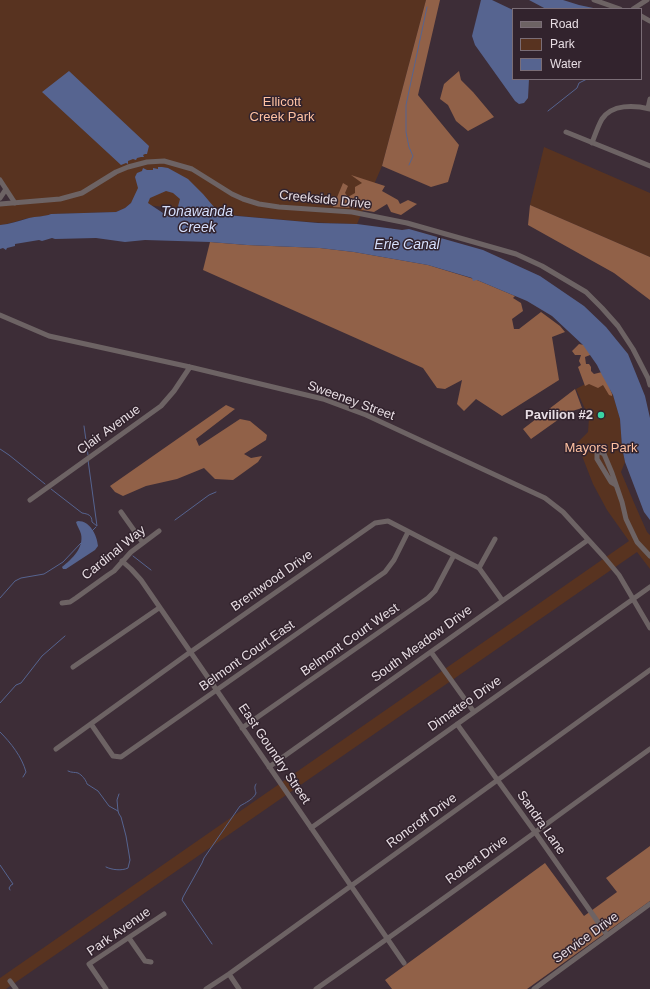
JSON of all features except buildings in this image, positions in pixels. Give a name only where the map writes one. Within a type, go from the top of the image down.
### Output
[{"type":"street","points":[[594,0],[617,8]]},
{"type":"street","points":[[635,8],[647,0]]},
{"type":"street","points":[[592,143],[603,117],[615,109],[626,106],[641,106],[649,108],[650,99]]},
{"type":"street","points":[[566,132],[650,166]]},
{"type":"street","name":"Creekside Drive","points":[[0,204],[66,198],[82,192],[116,172],[128,167],[147,162],[164,162],[192,169],[232,194],[259,204],[279,207],[352,212],[407,223],[516,254],[542,266],[586,292],[618,326],[633,349],[650,385]]},
{"type":"street","points":[[0,180],[15,202]]},
{"type":"street","points":[[0,198],[6,189]]},
{"type":"street","name":"Sweeney Street","points":[[0,315],[49,336],[190,367],[323,399],[366,415],[545,498],[563,512],[619,575],[650,628]]},
{"type":"street","name":"Clair Avenue","points":[[30,500],[161,406],[174,391],[190,367]]},
{"type":"street","points":[[616,485],[611,482],[597,459],[597,450],[604,454],[616,485],[622,502],[626,520],[637,542],[650,556]]},
{"type":"street","points":[[121,512],[143,543]]},
{"type":"street","name":"Brentwood Drive","points":[[56,749],[189,652],[374,523],[388,521],[479,568],[502,600]]},
{"type":"street","name":"Cardinal Way","points":[[62,603],[70,602],[114,571],[131,552],[159,531]]},
{"type":"street","name":"Belmont Court East","points":[[92,724],[114,756],[122,757],[385,572],[394,560],[408,532]]},
{"type":"street","points":[[479,568],[495,539]]},
{"type":"street","name":"South Meadow Drive","points":[[269,767],[588,540]]},
{"type":"street","name":"Belmont Court West","points":[[242,728],[428,598],[436,590],[454,555]]},
{"type":"street","name":"East Goundry Street","points":[[122,562],[138,576],[404,963]]},
{"type":"street","name":"Dimatteo Drive","points":[[310,828],[650,587]]},
{"type":"street","points":[[73,667],[159,608]]},
{"type":"street","points":[[431,652],[474,712]]},
{"type":"street","name":"Roncroff Drive","points":[[206,989],[229,974],[650,670]]},
{"type":"street","name":"Sandra Lane","points":[[457,724],[607,935]]},
{"type":"street","name":"Robert Drive","points":[[316,989],[388,939],[650,749]]},
{"type":"street","name":"Service Drive","points":[[534,989],[650,904]]},
{"type":"street","name":"Park Avenue","points":[[106,989],[89,964],[164,914]]},
{"type":"street","points":[[129,938],[145,961],[151,962]]},
{"type":"street","points":[[229,974],[239,989]]},
{"type":"street","points":[[10,981],[16,989]]},
{"type":"green space","name":"Ellicott Creek Park","points":[[0,0],[426,0],[382,166],[357,224],[272,219],[131,203],[125,208],[116,212],[51,214],[0,225],[0,205],[15,203],[0,180]]},
{"type":"green space","points":[[544,147],[650,193],[650,257],[530,205]]},
{"type":"green space","name":"Mayors Park","points":[[602,375],[613,395],[620,419],[622,447],[625,462],[621,472],[647,532],[650,535],[650,569],[637,552],[6,989],[0,989],[0,978],[629,541],[607,510],[593,484],[577,443],[588,432],[589,418],[576,389]]},
{"type":"shaded area","points":[[426,0],[440,0],[418,95],[459,145],[448,182],[431,187],[382,166]]},
{"type":"shaded area","points":[[459,71],[461,80],[494,117],[468,131],[456,121],[448,105],[440,99],[444,84]]},
{"type":"shaded area","points":[[351,175],[385,186],[382,191],[398,200],[400,204],[408,200],[417,204],[401,215],[391,212],[387,204],[374,212],[362,210],[357,205],[353,208],[333,207],[343,183],[348,186],[345,193],[348,197],[355,193],[355,187],[362,183]]},
{"type":"shaded area","points":[[530,205],[650,257],[650,300],[614,273],[528,225]]},
{"type":"shaded area","points":[[210,242],[320,248],[354,252],[428,265],[477,280],[515,296],[513,298],[521,303],[523,311],[512,319],[514,329],[519,329],[541,312],[560,326],[565,332],[552,337],[559,380],[502,416],[476,399],[464,411],[457,404],[462,380],[445,389],[437,388],[423,368],[203,270]]},
{"type":"shaded area","points":[[579,344],[589,346],[591,352],[590,355],[585,357],[586,364],[589,364],[591,371],[594,374],[602,372],[605,376],[612,396],[609,395],[603,385],[598,388],[589,384],[585,386],[578,367],[581,365],[579,361],[581,355],[575,355],[572,351]]},
{"type":"shaded area","points":[[575,389],[582,408],[569,412],[531,439],[523,429]]},
{"type":"shaded area","points":[[226,405],[235,409],[196,439],[199,446],[240,419],[250,421],[267,435],[266,440],[244,454],[251,458],[262,456],[258,462],[233,480],[215,479],[204,468],[177,479],[146,486],[123,496],[115,492],[110,486]]},
{"type":"shaded area","points":[[650,846],[650,901],[527,989],[392,989],[385,980],[545,863],[584,916],[617,892],[606,878]]},
{"type":"water","points":[[481,0],[492,0],[512,10],[512,80],[529,80],[528,98],[524,103],[519,104],[515,101],[475,45],[472,36]]},
{"type":"water","points":[[529,0],[563,0],[593,8],[544,8]]},
{"type":"water","points":[[69,71],[149,146],[147,154],[143,155],[144,157],[137,158],[136,160],[133,159],[128,161],[128,164],[126,163],[121,165],[42,92]]},
{"type":"water","points":[[158,167],[168,168],[188,179],[214,207],[226,215],[318,223],[357,224],[402,230],[409,229],[483,250],[540,276],[584,306],[606,327],[628,354],[645,396],[650,418],[650,520],[644,512],[625,462],[622,447],[620,419],[613,395],[597,365],[583,345],[552,316],[527,301],[477,280],[473,281],[472,278],[428,265],[354,252],[320,248],[210,242],[145,240],[125,242],[96,238],[52,238],[42,241],[39,240],[15,244],[15,246],[7,248],[6,250],[3,248],[0,249],[0,225],[51,214],[116,212],[125,208],[131,203],[138,188],[135,177],[137,173],[142,171],[143,168],[147,170],[153,170],[153,168],[158,169]],"holes":[[[166,191],[173,193],[180,199],[177,210],[169,217],[148,203],[150,198]]]},
{"type":"water","points":[[76,522],[86,523],[92,529],[98,546],[95,550],[66,569],[63,569],[62,567],[73,557],[81,544],[81,534]]},
{"type":"waterway","points":[[409,165],[413,156],[409,147],[406,132],[406,105],[427,7]]},
{"type":"waterway","points":[[548,111],[577,88],[579,83],[585,80]]},
{"type":"waterway","points":[[84,426],[88,455]]},
{"type":"waterway","points":[[0,449],[45,484]]},
{"type":"waterway","points":[[51,489],[82,513],[89,515],[92,522],[97,526],[88,460]]},
{"type":"waterway","points":[[175,520],[209,495],[216,492]]},
{"type":"waterway","points":[[92,531],[96,527]]},
{"type":"waterway","points":[[0,598],[15,581],[21,578],[44,574],[63,562],[81,543]]},
{"type":"waterway","points":[[133,556],[151,570]]},
{"type":"waterway","points":[[0,703],[16,685],[21,683],[42,656],[65,636]]},
{"type":"waterway","points":[[0,732],[22,761],[26,772],[23,777]]},
{"type":"waterway","points":[[68,771],[81,775],[87,784],[98,791],[109,806],[118,811]]},
{"type":"waterway","points":[[212,944],[182,900],[204,858],[240,806],[249,801],[255,795],[256,784]]},
{"type":"waterway","points":[[106,867],[123,870],[128,868],[130,860],[126,836],[118,811],[117,800],[119,794]]},
{"type":"waterway","points":[[0,865],[13,884],[9,888],[10,890]]},
{"type":"place","name":"Pavilion #2","points":[[601,415]]},
{"type":"water label","name":"Tonawanda Creek","points":[[197,220]]},
{"type":"water label","name":"Erie Canal","points":[[407,245]]}]
